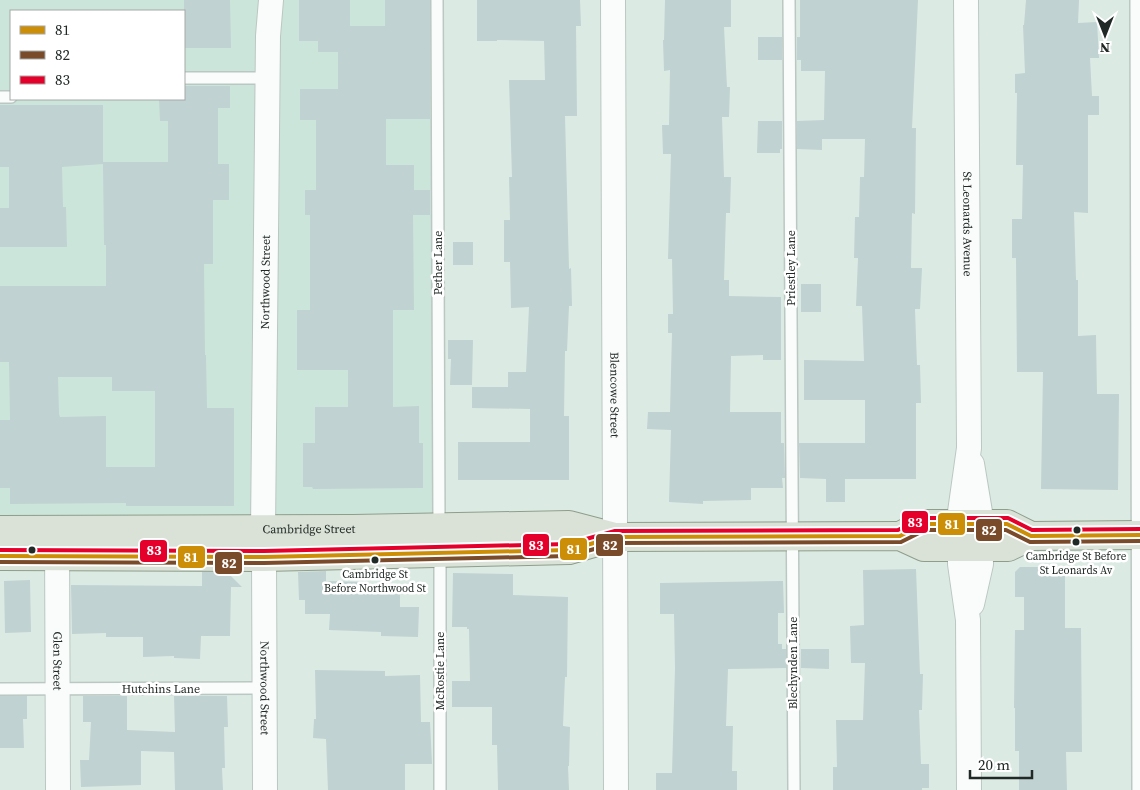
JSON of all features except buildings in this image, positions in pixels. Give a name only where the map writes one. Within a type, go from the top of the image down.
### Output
[{"type":"main road","name":"Cambridge Street","points":[[0,556],[57,543],[153,530],[353,529],[440,540],[569,550],[615,537],[900,536],[924,547],[970,536],[1008,547],[1031,536],[1139,536]]},
{"type":"main road","name":"Cambridge Street","points":[[0,530],[57,543],[264,556],[440,540]]},
{"type":"main road","points":[[153,530],[170,536],[201,540],[249,540],[262,551],[264,556]]},
{"type":"street","name":"Northwood Street","points":[[258,0],[268,36]]},
{"type":"street","name":"Northwood Street","points":[[263,530],[267,78],[271,0]]},
{"type":"street","name":"Blencowe Street","points":[[613,0],[616,790]]},
{"type":"street","name":"St Leonards Avenue","points":[[966,0],[969,448],[961,495],[970,536],[981,564],[968,620],[969,790]]},
{"type":"street","name":"Glen Street","points":[[57,543],[58,790]]},
{"type":"street","name":"Northwood Street","points":[[264,556],[265,790]]},
{"type":"lane","name":"Pether Lane","points":[[437,0],[440,540]]},
{"type":"lane","name":"Priestley Lane","points":[[789,0],[793,536]]},
{"type":"lane","points":[[1136,0],[1139,536],[1138,790]]},
{"type":"lane","points":[[185,78],[267,78]]},
{"type":"lane","name":"Blechynden Lane","points":[[793,536],[794,790]]},
{"type":"lane","name":"McRostie Lane","points":[[440,540],[440,790]]},
{"type":"lane","name":"Hutchins Lane","points":[[0,689],[265,688]]},
{"type":"shaded area","points":[[0,0],[431,0],[437,540],[0,524]]},
{"type":"transit line","name":"83","points":[[0,550],[264,551],[568,544],[615,531],[898,530],[923,518],[1008,518],[1032,530],[1140,529]]},
{"type":"transit line","name":"81","points":[[0,556],[264,557],[569,550],[615,537],[900,536],[923,524],[1007,524],[1031,536],[1140,535]]},
{"type":"transit line","name":"82","points":[[0,562],[264,563],[569,556],[616,543],[901,542],[925,530],[1006,530],[1030,542],[1140,541]]},
{"type":"place","name":"Cambridge St Before St Leonards Av","points":[[1076,542]]},
{"type":"place","name":"Cambridge St Before Northwood St","points":[[375,560]]}]
